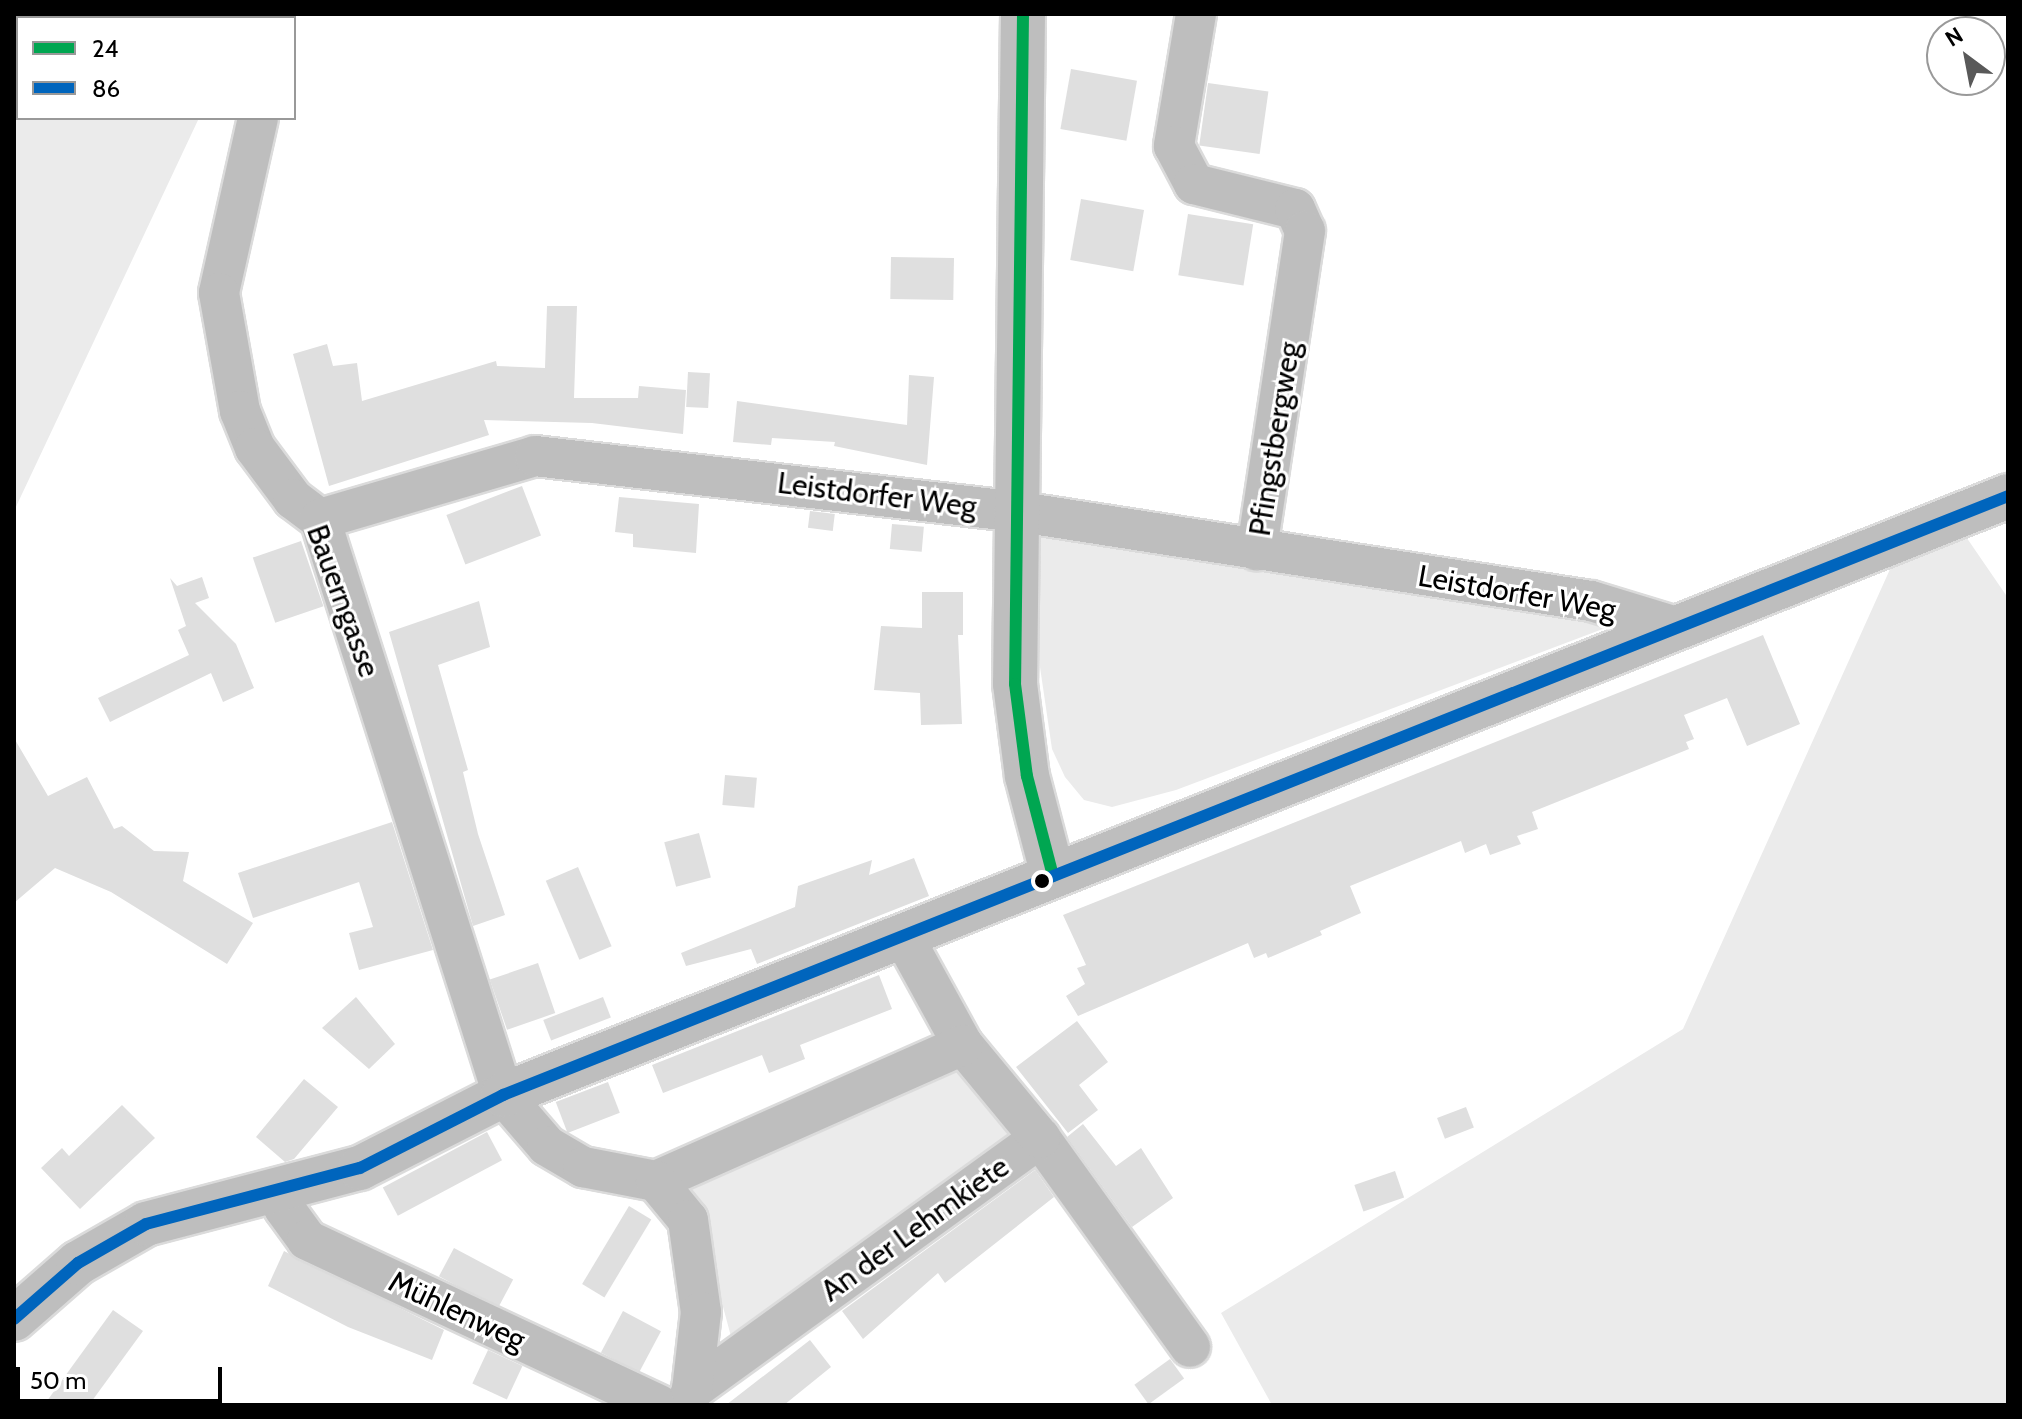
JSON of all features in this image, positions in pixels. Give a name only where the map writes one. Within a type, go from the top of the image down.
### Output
[{"type":"main road","points":[[1023,14],[1014,511],[1015,684],[1027,776],[1053,876]]},
{"type":"main road","points":[[15,1317],[78,1263],[146,1224],[360,1168],[503,1095],[1673,626],[2008,496]]},
{"type":"street","name":"Pfingstbergweg","points":[[1196,14],[1174,146],[1194,184],[1295,209],[1305,231],[1293,327],[1257,550]]},
{"type":"street","name":"Bauerngasse","points":[[258,120],[219,293],[240,411],[255,448],[293,499],[320,519],[503,1095]]},
{"type":"street","name":"Leistdorfer Weg","points":[[320,519],[535,456],[1014,511],[1591,601],[1673,626]]},
{"type":"street","name":"An der Lehmkiete","points":[[679,1400],[1040,1138],[963,1045],[903,936]]},
{"type":"street","points":[[503,1095],[547,1146],[583,1167],[656,1181],[963,1045]]},
{"type":"street","points":[[1040,1138],[1190,1347]]},
{"type":"street","points":[[656,1181],[688,1220],[701,1312],[679,1400]]},
{"type":"street","name":"Mühlenweg","points":[[281,1191],[284,1208],[307,1240],[679,1400]]},
{"type":"shaded area","points":[[14,14],[231,14],[16,16],[16,120],[198,120],[14,511]]},
{"type":"shaded area","points":[[1039,526],[1616,624],[1176,790],[1112,807],[1084,800],[1065,777],[1052,749],[1040,667]]},
{"type":"shaded area","points":[[1960,528],[2008,598],[2008,1405],[1272,1405],[1221,1313],[1683,1029],[1891,567]]},
{"type":"shaded area","points":[[947,1068],[978,1075],[1015,1136],[733,1344],[696,1206],[678,1184]]},
{"type":"building","points":[[1071,69],[1137,81],[1126,141],[1060,129]]},
{"type":"building","points":[[1208,83],[1268,91],[1260,154],[1199,145]]},
{"type":"building","points":[[1081,199],[1144,210],[1133,271],[1070,260]]},
{"type":"building","points":[[1188,214],[1253,224],[1243,286],[1178,275]]},
{"type":"building","points":[[891,257],[954,258],[953,300],[890,299]]},
{"type":"building","points":[[547,306],[577,306],[574,398],[638,398],[639,386],[686,390],[683,434],[592,423],[484,420],[489,435],[329,486],[293,354],[327,344],[333,366],[357,363],[362,401],[496,361],[497,366],[545,368]]},
{"type":"building","points":[[688,372],[710,373],[708,408],[686,407]]},
{"type":"building","points":[[909,375],[934,377],[927,465],[834,446],[835,442],[772,438],[771,445],[733,442],[737,401],[907,425]]},
{"type":"building","points":[[522,486],[541,535],[465,565],[446,515]]},
{"type":"building","points":[[619,497],[699,504],[696,553],[633,547],[633,534],[615,532]]},
{"type":"building","points":[[810,511],[835,514],[833,531],[808,528]]},
{"type":"building","points":[[892,524],[924,527],[922,552],[890,549]]},
{"type":"building","points":[[301,541],[323,606],[275,623],[253,558]]},
{"type":"building","points":[[202,577],[209,598],[195,603],[236,644],[254,688],[223,702],[211,673],[110,722],[98,698],[189,655],[178,630],[186,626],[170,578],[177,586]]},
{"type":"building","points":[[922,592],[963,592],[963,635],[958,635],[962,724],[921,725],[920,693],[874,690],[881,626],[922,628]]},
{"type":"building","points":[[479,601],[490,647],[438,665],[468,770],[463,772],[478,834],[505,915],[473,926],[389,632]]},
{"type":"building","points":[[1763,635],[1800,724],[1747,746],[1727,698],[1684,715],[1694,739],[1686,742],[1689,749],[1532,812],[1538,829],[1517,836],[1521,844],[1490,855],[1486,844],[1465,853],[1461,841],[1350,886],[1361,913],[1320,931],[1322,935],[1268,958],[1266,953],[1254,958],[1248,943],[1078,1016],[1066,996],[1085,984],[1077,968],[1086,965],[1063,915]]},
{"type":"building","points":[[14,738],[48,796],[87,777],[114,829],[122,826],[154,851],[189,852],[183,881],[253,923],[227,964],[111,892],[55,868],[14,903]]},
{"type":"building","points":[[725,775],[757,778],[754,808],[722,805]]},
{"type":"building","points":[[392,822],[433,950],[359,970],[349,933],[373,927],[359,882],[253,918],[238,873]]},
{"type":"building","points":[[699,833],[711,877],[676,887],[664,842]]},
{"type":"building","points":[[914,858],[929,896],[757,964],[751,949],[686,966],[681,953],[795,907],[798,886],[872,860],[869,875]]},
{"type":"building","points":[[578,867],[612,946],[579,960],[546,881]]},
{"type":"building","points":[[538,963],[555,1013],[507,1030],[490,980]]},
{"type":"building","points":[[879,975],[892,1009],[800,1045],[805,1059],[769,1073],[762,1055],[663,1093],[652,1065]]},
{"type":"building","points":[[356,997],[395,1044],[369,1069],[322,1028]]},
{"type":"building","points":[[603,997],[611,1018],[551,1040],[543,1020]]},
{"type":"building","points":[[1077,1021],[1108,1062],[1079,1085],[1098,1110],[1068,1133],[1016,1067]]},
{"type":"building","points":[[304,1079],[338,1107],[294,1159],[285,1162],[256,1137]]},
{"type":"building","points":[[608,1082],[620,1113],[568,1133],[556,1102]]},
{"type":"building","points":[[122,1105],[155,1138],[80,1209],[41,1168],[62,1148],[69,1156]]},
{"type":"building","points":[[1466,1107],[1474,1128],[1445,1139],[1437,1118]]},
{"type":"building","points":[[1083,1124],[1116,1166],[1141,1148],[1173,1198],[1132,1227],[1067,1137]]},
{"type":"building","points":[[487,1132],[502,1160],[398,1216],[383,1187]]},
{"type":"building","points":[[1035,1170],[1054,1197],[945,1283],[938,1273],[863,1339],[842,1311]]},
{"type":"building","points":[[1395,1171],[1404,1197],[1363,1211],[1354,1185]]},
{"type":"building","points":[[629,1206],[651,1219],[604,1297],[582,1284]]},
{"type":"building","points":[[454,1248],[513,1279],[498,1308],[439,1276]]},
{"type":"building","points":[[284,1251],[444,1330],[432,1360],[348,1327],[268,1286]]},
{"type":"building","points":[[113,1310],[143,1331],[89,1405],[44,1405]]},
{"type":"building","points":[[623,1311],[661,1331],[639,1373],[601,1352]]},
{"type":"building","points":[[810,1340],[831,1367],[784,1405],[726,1405]]},
{"type":"building","points":[[488,1350],[522,1366],[507,1400],[472,1384]]},
{"type":"building","points":[[1170,1359],[1184,1378],[1149,1404],[1134,1385]]},
{"type":"transit line","name":"24","points":[[1023,14],[1015,684],[1027,776],[1053,876]]},
{"type":"transit line","name":"86","points":[[14,1319],[78,1263],[146,1224],[360,1168],[503,1095],[2008,496]]}]
